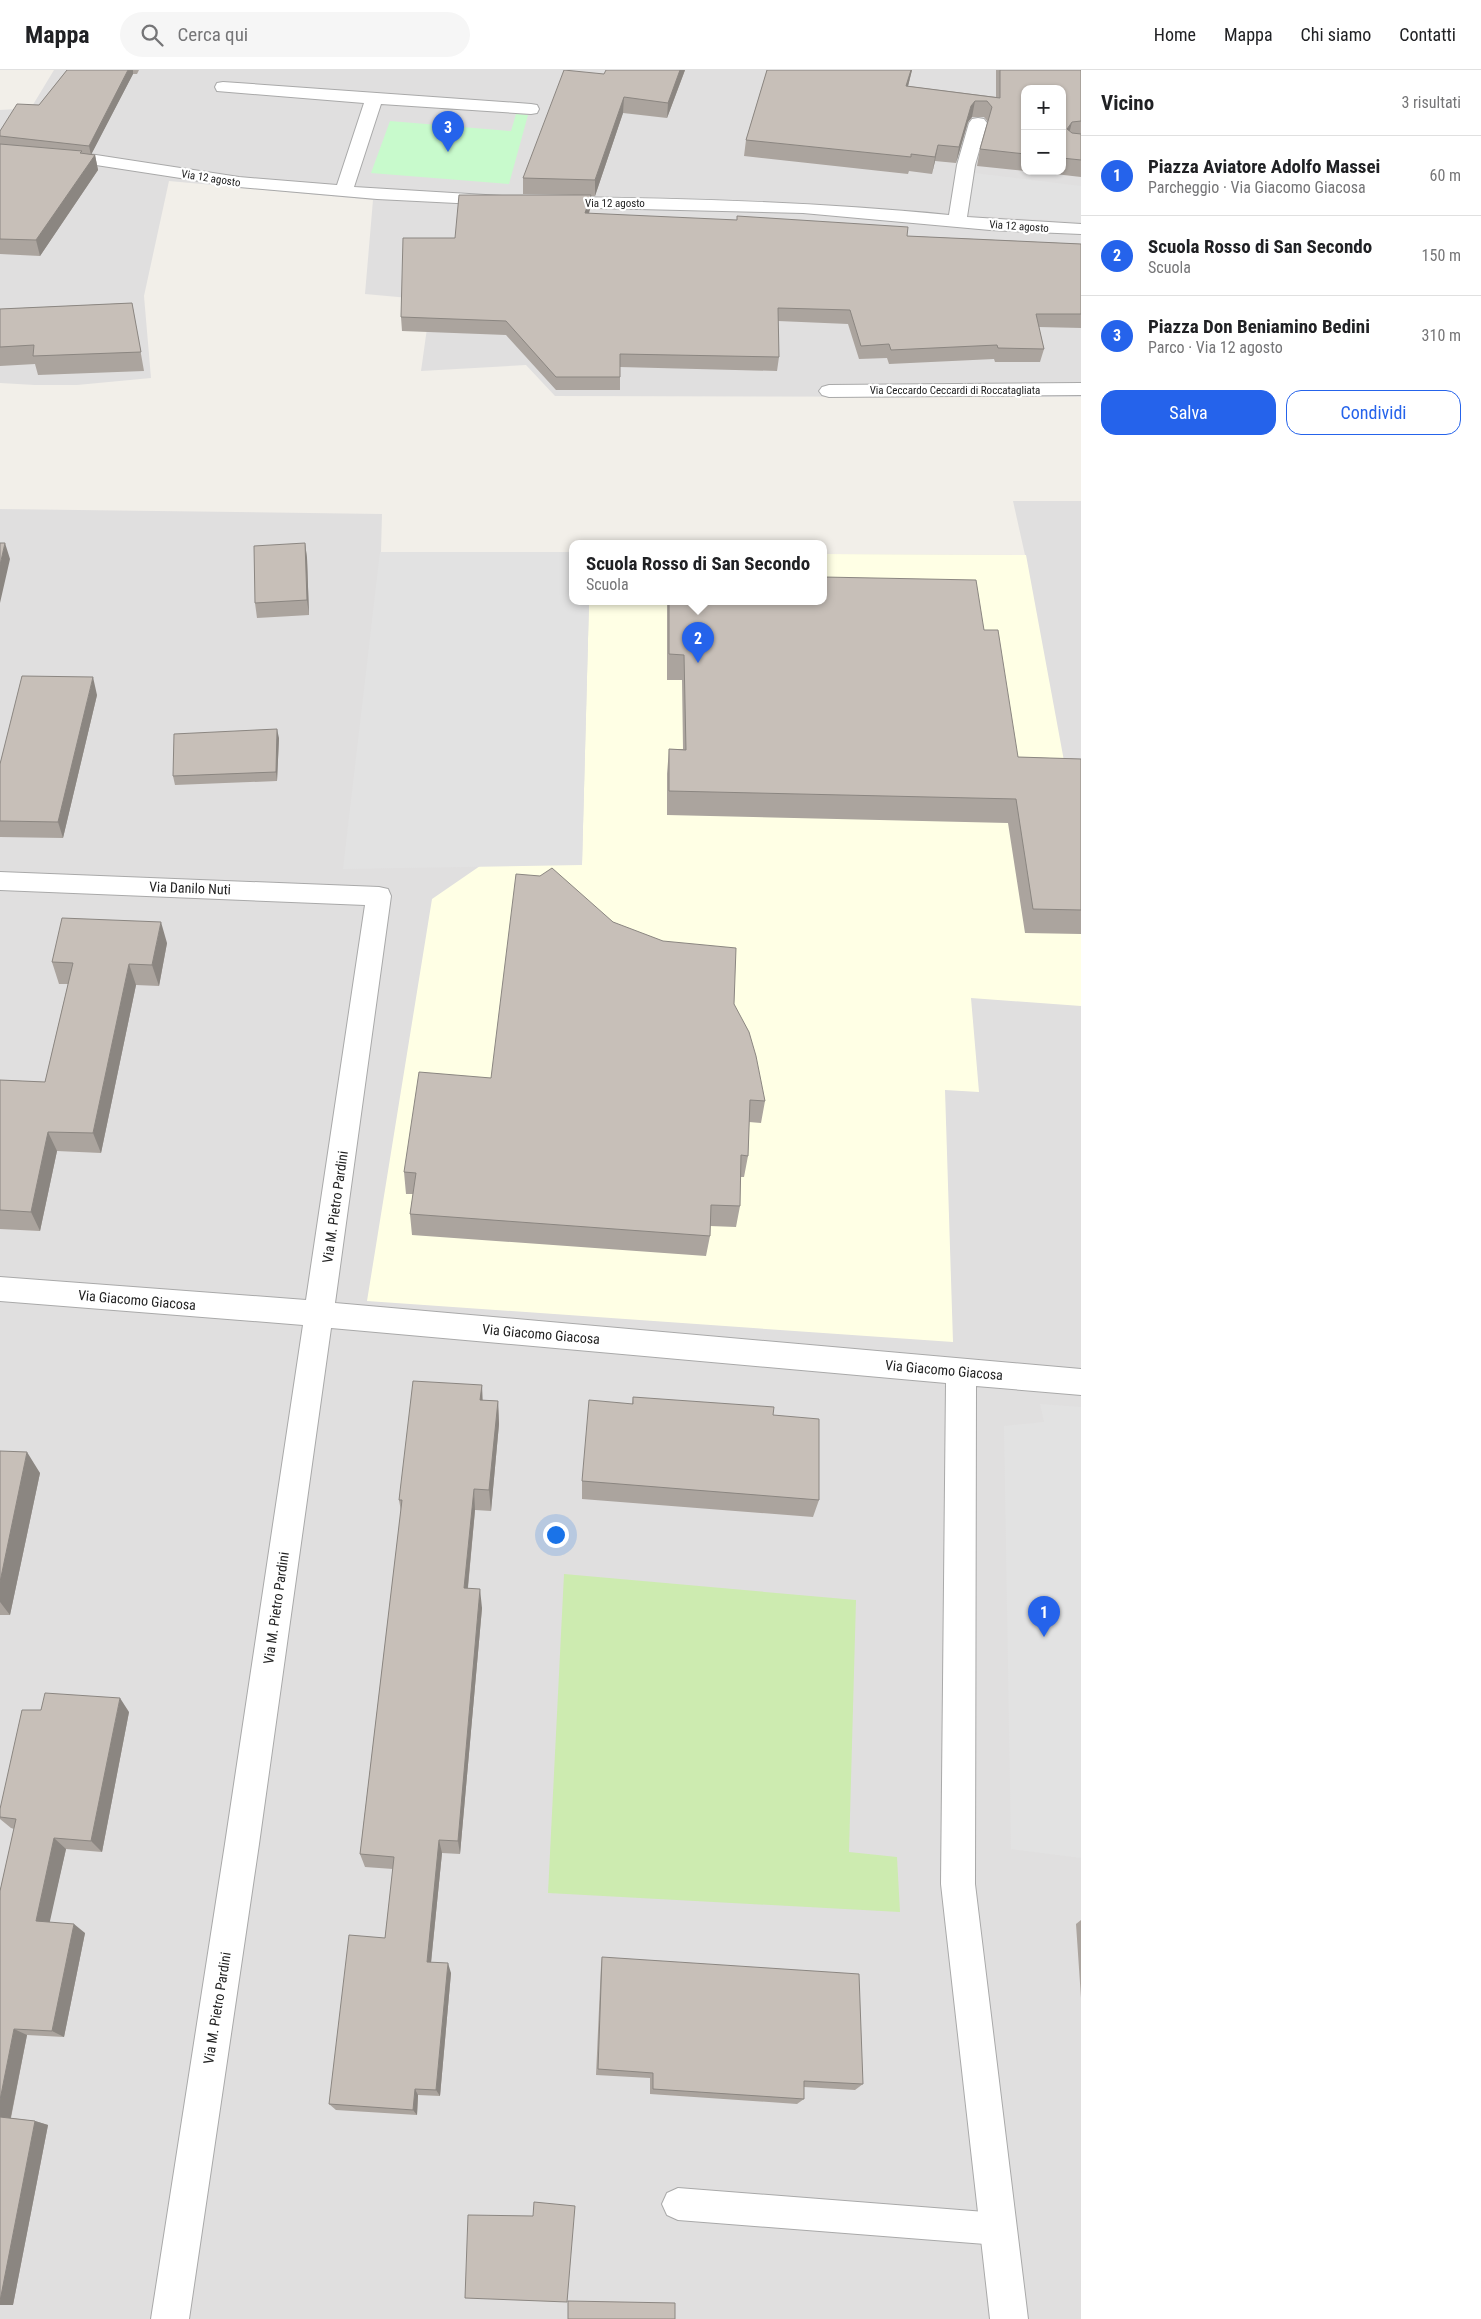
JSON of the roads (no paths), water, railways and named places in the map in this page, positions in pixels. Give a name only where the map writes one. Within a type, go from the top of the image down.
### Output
[{"type":"street","points":[[224,87],[531,109]]},
{"type":"street","points":[[344,191],[374,99]]},
{"type":"street","points":[[957,222],[966,165],[978,124]]},
{"type":"street","name":"Via 12 agosto","points":[[2,157],[96,160],[239,182],[344,191],[515,201]]},
{"type":"street","name":"Via 12 agosto","points":[[534,202],[753,206],[838,210],[957,222],[1081,230]]},
{"type":"street","name":"Via Ceccardo Ceccardi di Roccatagliata","points":[[829,391],[1081,389]]},
{"type":"street","name":"Via Danilo Nuti","points":[[0,880],[379,896]]},
{"type":"street","name":"Via M. Pietro Pardini","points":[[170,2319],[320,1314],[379,896]]},
{"type":"street","name":"Via Giacomo Giacosa","points":[[0,1289],[320,1314],[1081,1382]]},
{"type":"street","points":[[961,1372],[958,1884],[1009,2319]]},
{"type":"lane","points":[[678,2204],[998,2229]]},
{"type":"place","name":"Piazza Don Beniamino Bedini","points":[[448,152]]},
{"type":"place","name":"Scuola Rosso di San Secondo","points":[[698,663]]},
{"type":"place","name":"Piazza Aviatore Adolfo Massei","points":[[1044,1637]]}]
